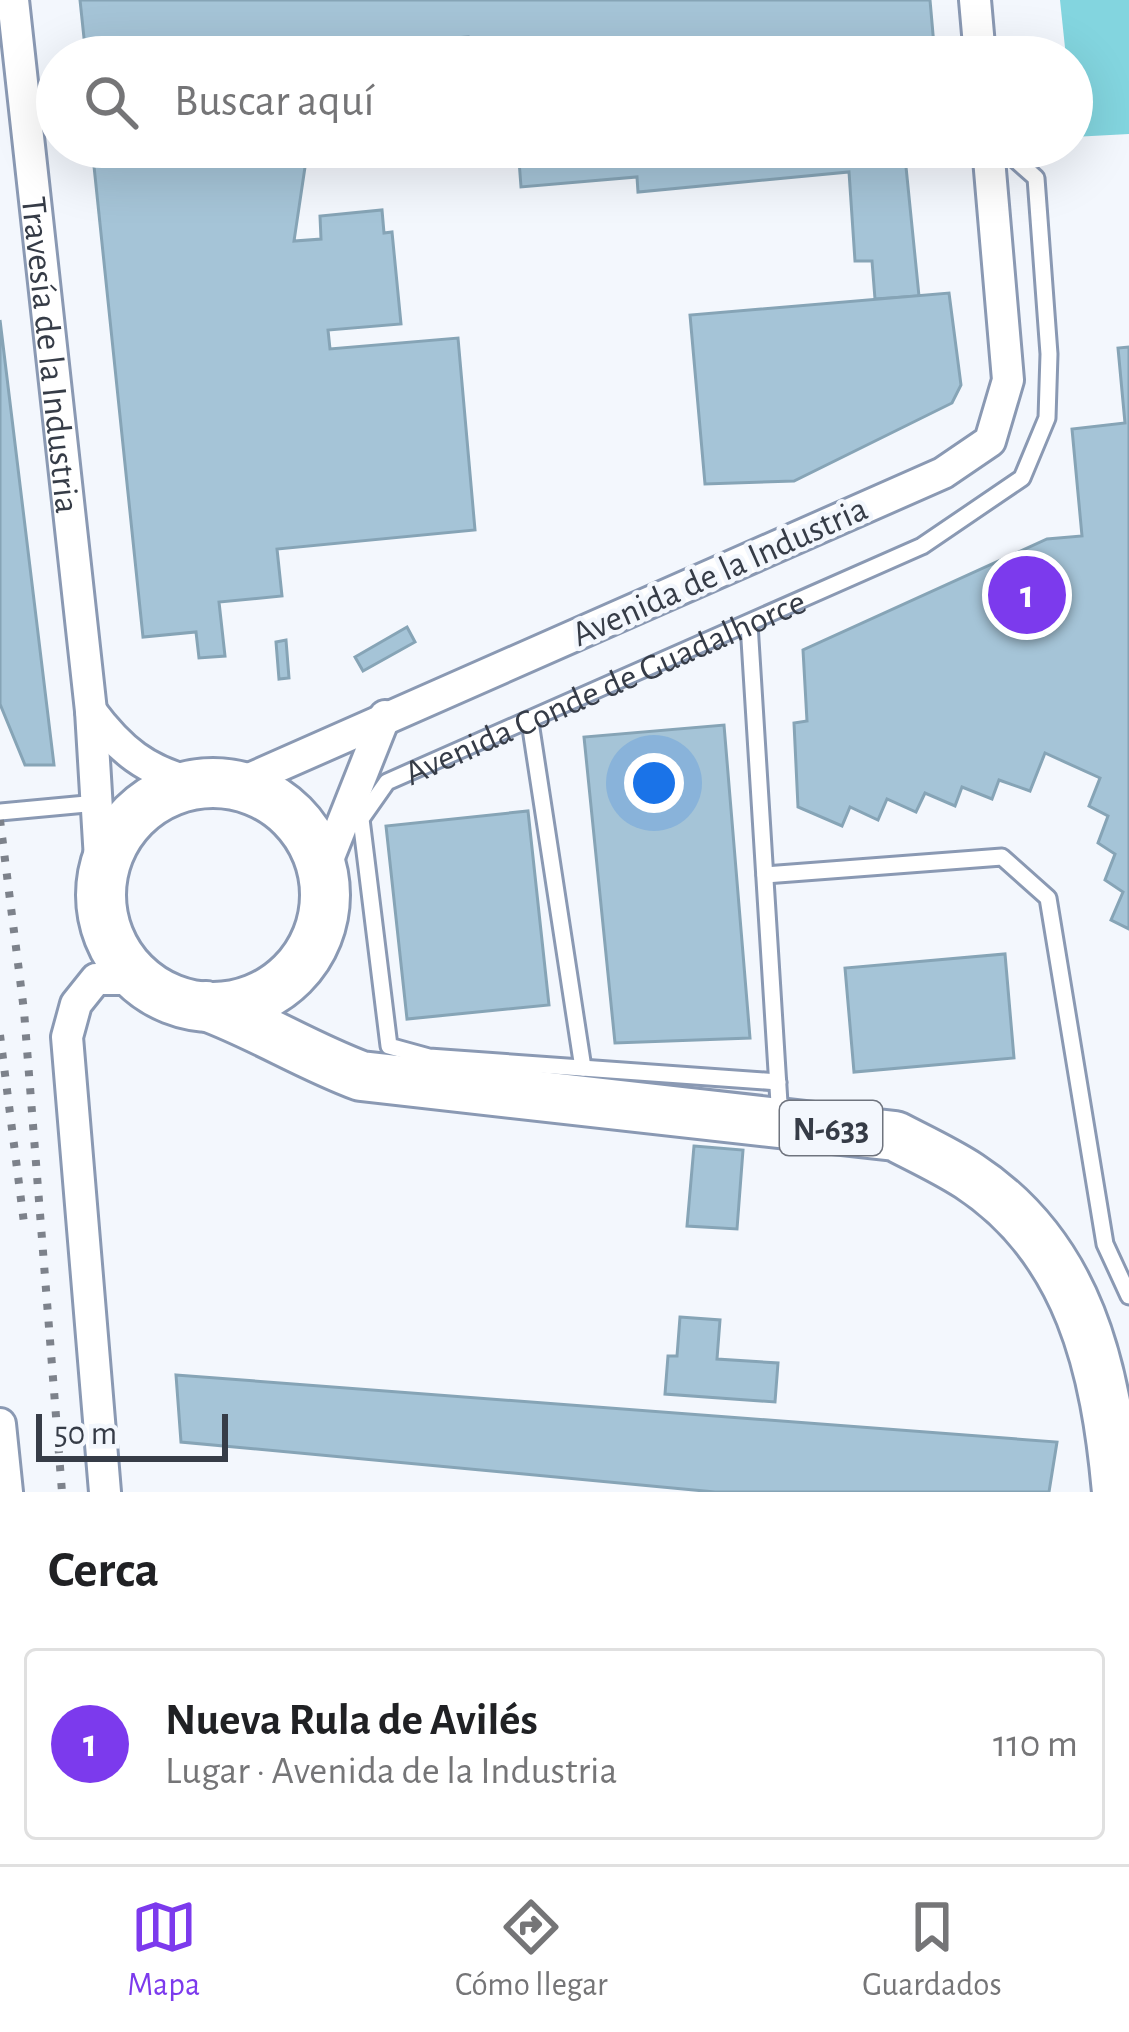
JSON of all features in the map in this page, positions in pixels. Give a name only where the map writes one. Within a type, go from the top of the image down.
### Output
[{"type":"highway","points":[[101,876],[116,836],[195,788],[272,798],[297,818],[320,856],[327,892],[320,933],[298,970],[269,993],[230,1007],[206,1006],[162,996],[137,979]]},
{"type":"highway","name":"Travesía de la Industria","points":[[101,876],[106,932],[137,979]]},
{"type":"highway","points":[[308,953],[306,992],[324,1062]]},
{"type":"highway","name":"Avenida Conde de Guadalhorce","points":[[206,1006],[259,1025],[324,1062],[402,1083],[779,1102],[895,1136],[970,1177],[1010,1210],[1085,1315],[1109,1406],[1117,1492]]},
{"type":"street","name":"Travesía de la Industria","points":[[13,0],[91,711],[101,876]]},
{"type":"street","points":[[975,0],[978,36]]},
{"type":"street","name":"Avenida Conde de Guadalhorce","points":[[990,168],[1009,380]]},
{"type":"street","name":"Avenida de la Industria","points":[[195,788],[385,716],[943,472],[990,441],[1009,380]]},
{"type":"street","points":[[91,711],[116,744],[156,774],[195,788]]},
{"type":"street","points":[[323,872],[385,716]]},
{"type":"street","points":[[106,1492],[67,1037],[76,1004],[96,980],[137,979]]},
{"type":"street","points":[[0,1424],[3,1492]]},
{"type":"lane","name":"Avenida Conde de Guadalhorce","points":[[779,1102],[583,1068],[429,1057],[388,1046],[361,819],[387,782],[922,546],[1022,478],[1047,418],[1049,354],[1036,178],[1025,168]]},
{"type":"lane","points":[[749,624],[779,1102]]},
{"type":"lane","points":[[530,722],[583,1068]]},
{"type":"lane","points":[[0,812],[97,803]]},
{"type":"lane","points":[[765,875],[1002,857],[1048,898],[1105,1244],[1129,1296]]},
{"type":"water","points":[[1060,0],[1129,0],[1129,134],[1093,136],[1093,36],[1064,36]]},
{"type":"building","points":[[80,0],[930,0],[933,36],[84,36]]},
{"type":"building","points":[[94,168],[305,168],[294,241],[321,239],[320,216],[382,210],[384,233],[392,232],[401,324],[328,330],[330,349],[458,338],[475,530],[277,549],[282,596],[219,602],[225,656],[199,658],[196,632],[143,637]]},
{"type":"building","points":[[520,168],[906,168],[919,296],[875,299],[872,261],[855,261],[849,172],[638,192],[637,177],[521,187]]},
{"type":"building","points":[[949,293],[961,385],[952,403],[794,481],[705,484],[690,315]]},
{"type":"building","points":[[0,320],[54,765],[25,765],[0,704]]},
{"type":"building","points":[[1129,347],[1129,929],[1111,920],[1123,892],[1105,880],[1115,854],[1098,843],[1108,816],[1089,806],[1100,778],[1045,753],[1030,791],[999,780],[992,799],[962,787],[955,806],[925,793],[916,812],[887,799],[878,820],[850,807],[842,826],[798,807],[794,723],[807,721],[803,650],[1047,539],[1082,536],[1072,429],[1125,423],[1118,348]]},
{"type":"building","points":[[407,627],[415,642],[363,671],[355,657]]},
{"type":"building","points":[[286,640],[289,678],[279,679],[276,642]]},
{"type":"building","points":[[724,725],[750,1038],[615,1043],[584,737]]},
{"type":"building","points":[[528,811],[549,1005],[407,1019],[386,826]]},
{"type":"building","points":[[1005,954],[1014,1058],[854,1072],[845,968]]},
{"type":"building","points":[[694,1146],[743,1150],[737,1229],[687,1226]]},
{"type":"building","points":[[680,1317],[720,1320],[717,1359],[778,1363],[775,1402],[665,1394],[668,1356],[677,1356]]},
{"type":"building","points":[[176,1375],[1057,1442],[1049,1492],[715,1492],[181,1442]]},
{"type":"railway","points":[[0,820],[24,1011],[62,1492]]},
{"type":"railway","points":[[0,1035],[24,1223]]},
{"type":"place","name":"Nueva Rula de Avilés","points":[[1027,595]]}]
